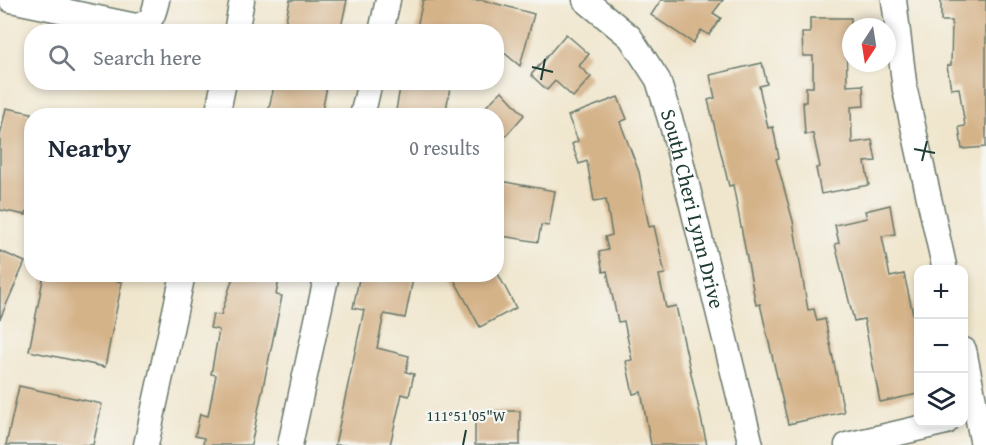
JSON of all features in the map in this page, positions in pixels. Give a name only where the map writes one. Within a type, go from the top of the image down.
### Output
[{"type":"street","points":[[11,0],[126,24]]},
{"type":"street","points":[[143,24],[153,19],[157,0]]},
{"type":"street","points":[[238,24],[242,0]]},
{"type":"street","points":[[383,24],[388,0]]},
{"type":"street","points":[[894,0],[905,90],[944,265]]},
{"type":"street","name":"South Cheri Lynn Drive","points":[[595,2],[630,37],[658,80],[674,132],[751,445]]},
{"type":"street","points":[[219,108],[222,90]]},
{"type":"street","points":[[364,108],[368,90]]},
{"type":"street","points":[[146,445],[181,282]]},
{"type":"street","points":[[290,445],[325,282]]},
{"type":"street","points":[[966,373],[971,417],[983,445]]},
{"type":"street","points":[[847,445],[928,427]]},
{"type":"building","points":[[290,0],[347,0],[342,24],[285,24]]},
{"type":"building","points":[[423,0],[483,0],[534,14],[520,66],[504,53],[504,24],[418,24]]},
{"type":"building","points":[[661,0],[723,0],[713,13],[721,18],[709,35],[701,30],[693,43],[651,15]]},
{"type":"building","points":[[941,0],[986,0],[986,147],[962,149],[959,127],[965,126],[959,88],[951,89],[947,66],[951,65],[952,21],[941,21]]},
{"type":"building","points":[[810,18],[842,18],[842,72],[847,72],[847,86],[863,85],[864,106],[851,107],[852,143],[872,140],[876,161],[865,162],[869,185],[821,194],[816,168],[820,167],[813,134],[805,134],[803,102],[806,102],[806,87],[813,87],[813,56],[803,56],[802,33],[810,33]]},
{"type":"building","points":[[566,34],[589,54],[579,66],[591,77],[573,97],[555,81],[547,90],[531,75]]},
{"type":"building","points":[[762,63],[767,84],[759,86],[768,128],[773,127],[779,158],[776,159],[793,221],[808,310],[814,309],[817,321],[825,319],[844,412],[788,424],[760,304],[756,305],[733,185],[729,186],[708,100],[715,98],[710,75]]},
{"type":"building","points":[[273,90],[326,90],[323,108],[269,108]]},
{"type":"building","points":[[400,90],[450,90],[446,108],[396,108]]},
{"type":"building","points":[[502,91],[524,115],[504,138],[504,108],[484,108]]},
{"type":"building","points":[[618,97],[627,119],[620,122],[639,172],[649,227],[654,226],[665,274],[659,275],[666,308],[676,306],[707,445],[651,445],[641,392],[633,394],[626,361],[632,360],[624,321],[618,322],[607,271],[603,272],[599,252],[608,250],[605,237],[612,235],[606,199],[594,201],[587,161],[579,164],[572,144],[578,141],[568,116]]},
{"type":"building","points":[[6,108],[24,111],[24,215],[0,210],[0,136]]},
{"type":"building","points":[[504,182],[555,191],[549,226],[541,225],[538,242],[504,236]]},
{"type":"building","points":[[890,205],[895,234],[882,236],[890,277],[904,274],[914,318],[914,395],[880,402],[864,319],[854,321],[835,244],[839,243],[835,225],[867,218],[865,211]]},
{"type":"building","points":[[0,251],[24,262],[24,264],[0,319]]},
{"type":"building","points":[[42,282],[122,282],[105,367],[29,351]]},
{"type":"building","points":[[231,282],[278,282],[276,295],[282,296],[251,445],[203,445],[204,438],[195,436],[200,414],[208,416],[216,375],[211,374],[219,330],[210,328],[213,314],[221,315]]},
{"type":"building","points":[[358,282],[412,282],[405,318],[384,314],[377,348],[409,356],[406,372],[414,374],[409,396],[402,394],[390,445],[335,445],[364,310],[353,308]]},
{"type":"building","points":[[455,282],[502,282],[516,308],[480,327]]},
{"type":"building","points":[[19,386],[102,404],[93,445],[6,445]]},
{"type":"building","points":[[487,411],[520,411],[520,445],[475,445],[475,420],[486,420]]}]
